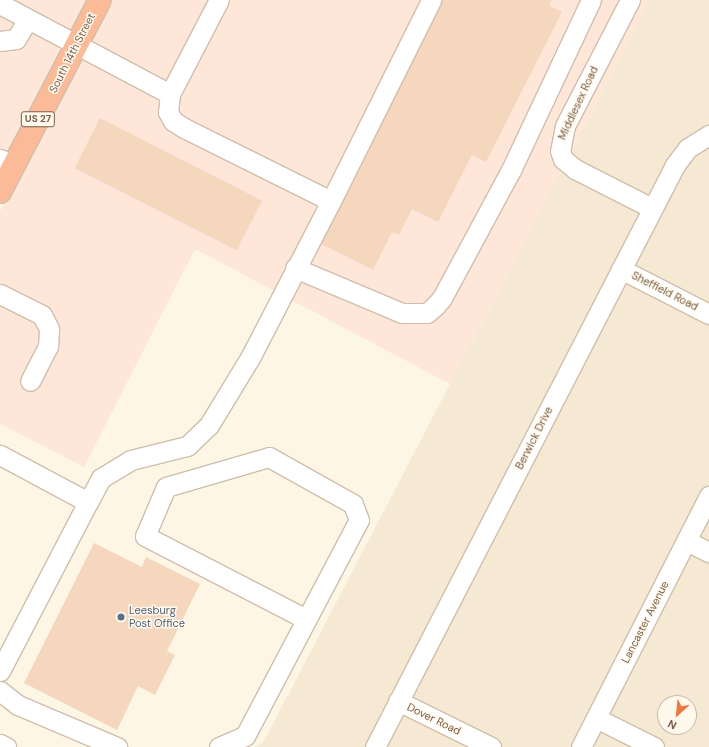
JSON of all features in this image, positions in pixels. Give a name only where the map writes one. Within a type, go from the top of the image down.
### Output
[{"type":"highway","name":"South 14th Street","points":[[0,192],[7,163],[77,46],[100,0]]},
{"type":"street","points":[[218,0],[170,94],[168,112],[173,120],[331,201]]},
{"type":"street","points":[[0,670],[101,478],[131,460],[187,446],[209,425],[251,356],[295,268],[331,201],[431,0]]},
{"type":"street","points":[[295,268],[402,313],[427,313],[435,306],[442,298],[511,170],[591,0]]},
{"type":"street","name":"Middlesex Road","points":[[630,0],[565,126],[560,151],[563,159],[575,169],[652,208]]},
{"type":"street","points":[[0,4],[170,94]]},
{"type":"street","points":[[0,42],[16,39],[28,19]]},
{"type":"street","name":"Berwick Drive","points":[[375,747],[620,269],[675,165],[688,148],[706,136]]},
{"type":"street","name":"Sheffield Road","points":[[620,269],[709,314]]},
{"type":"street","points":[[0,294],[42,315],[49,329],[48,346],[30,381]]},
{"type":"street","points":[[0,455],[88,502]]},
{"type":"street","points":[[218,747],[245,736],[358,520],[353,504],[269,457],[166,487],[145,536],[306,619]]},
{"type":"street","name":"Lancaster Avenue","points":[[581,747],[709,496]]},
{"type":"street","points":[[687,541],[709,552]]},
{"type":"street","points":[[0,692],[18,705],[117,747]]},
{"type":"street","name":"Dover Road","points":[[398,701],[491,747]]},
{"type":"street","points":[[596,718],[654,747]]},
{"type":"street","points":[[0,744],[6,747]]},
{"type":"shaded area","points":[[0,0],[91,0],[0,175]]},
{"type":"shaded area","points":[[109,0],[650,0],[450,384],[195,249],[84,467],[0,424],[0,211]]},
{"type":"shaded area","points":[[650,0],[709,0],[709,747],[255,747],[263,743]]},
{"type":"building","points":[[440,0],[552,0],[549,6],[562,12],[486,162],[472,155],[438,222],[412,209],[399,235],[392,232],[373,270],[317,242]]},
{"type":"building","points":[[100,118],[262,201],[237,251],[75,168]]},
{"type":"building","name":"Leesburg Post Office","points":[[94,543],[142,567],[146,557],[200,584],[167,651],[175,655],[155,695],[138,686],[117,730],[24,683]]},
{"type":"place","name":"Leesburg Post Office","points":[[121,617]]}]
